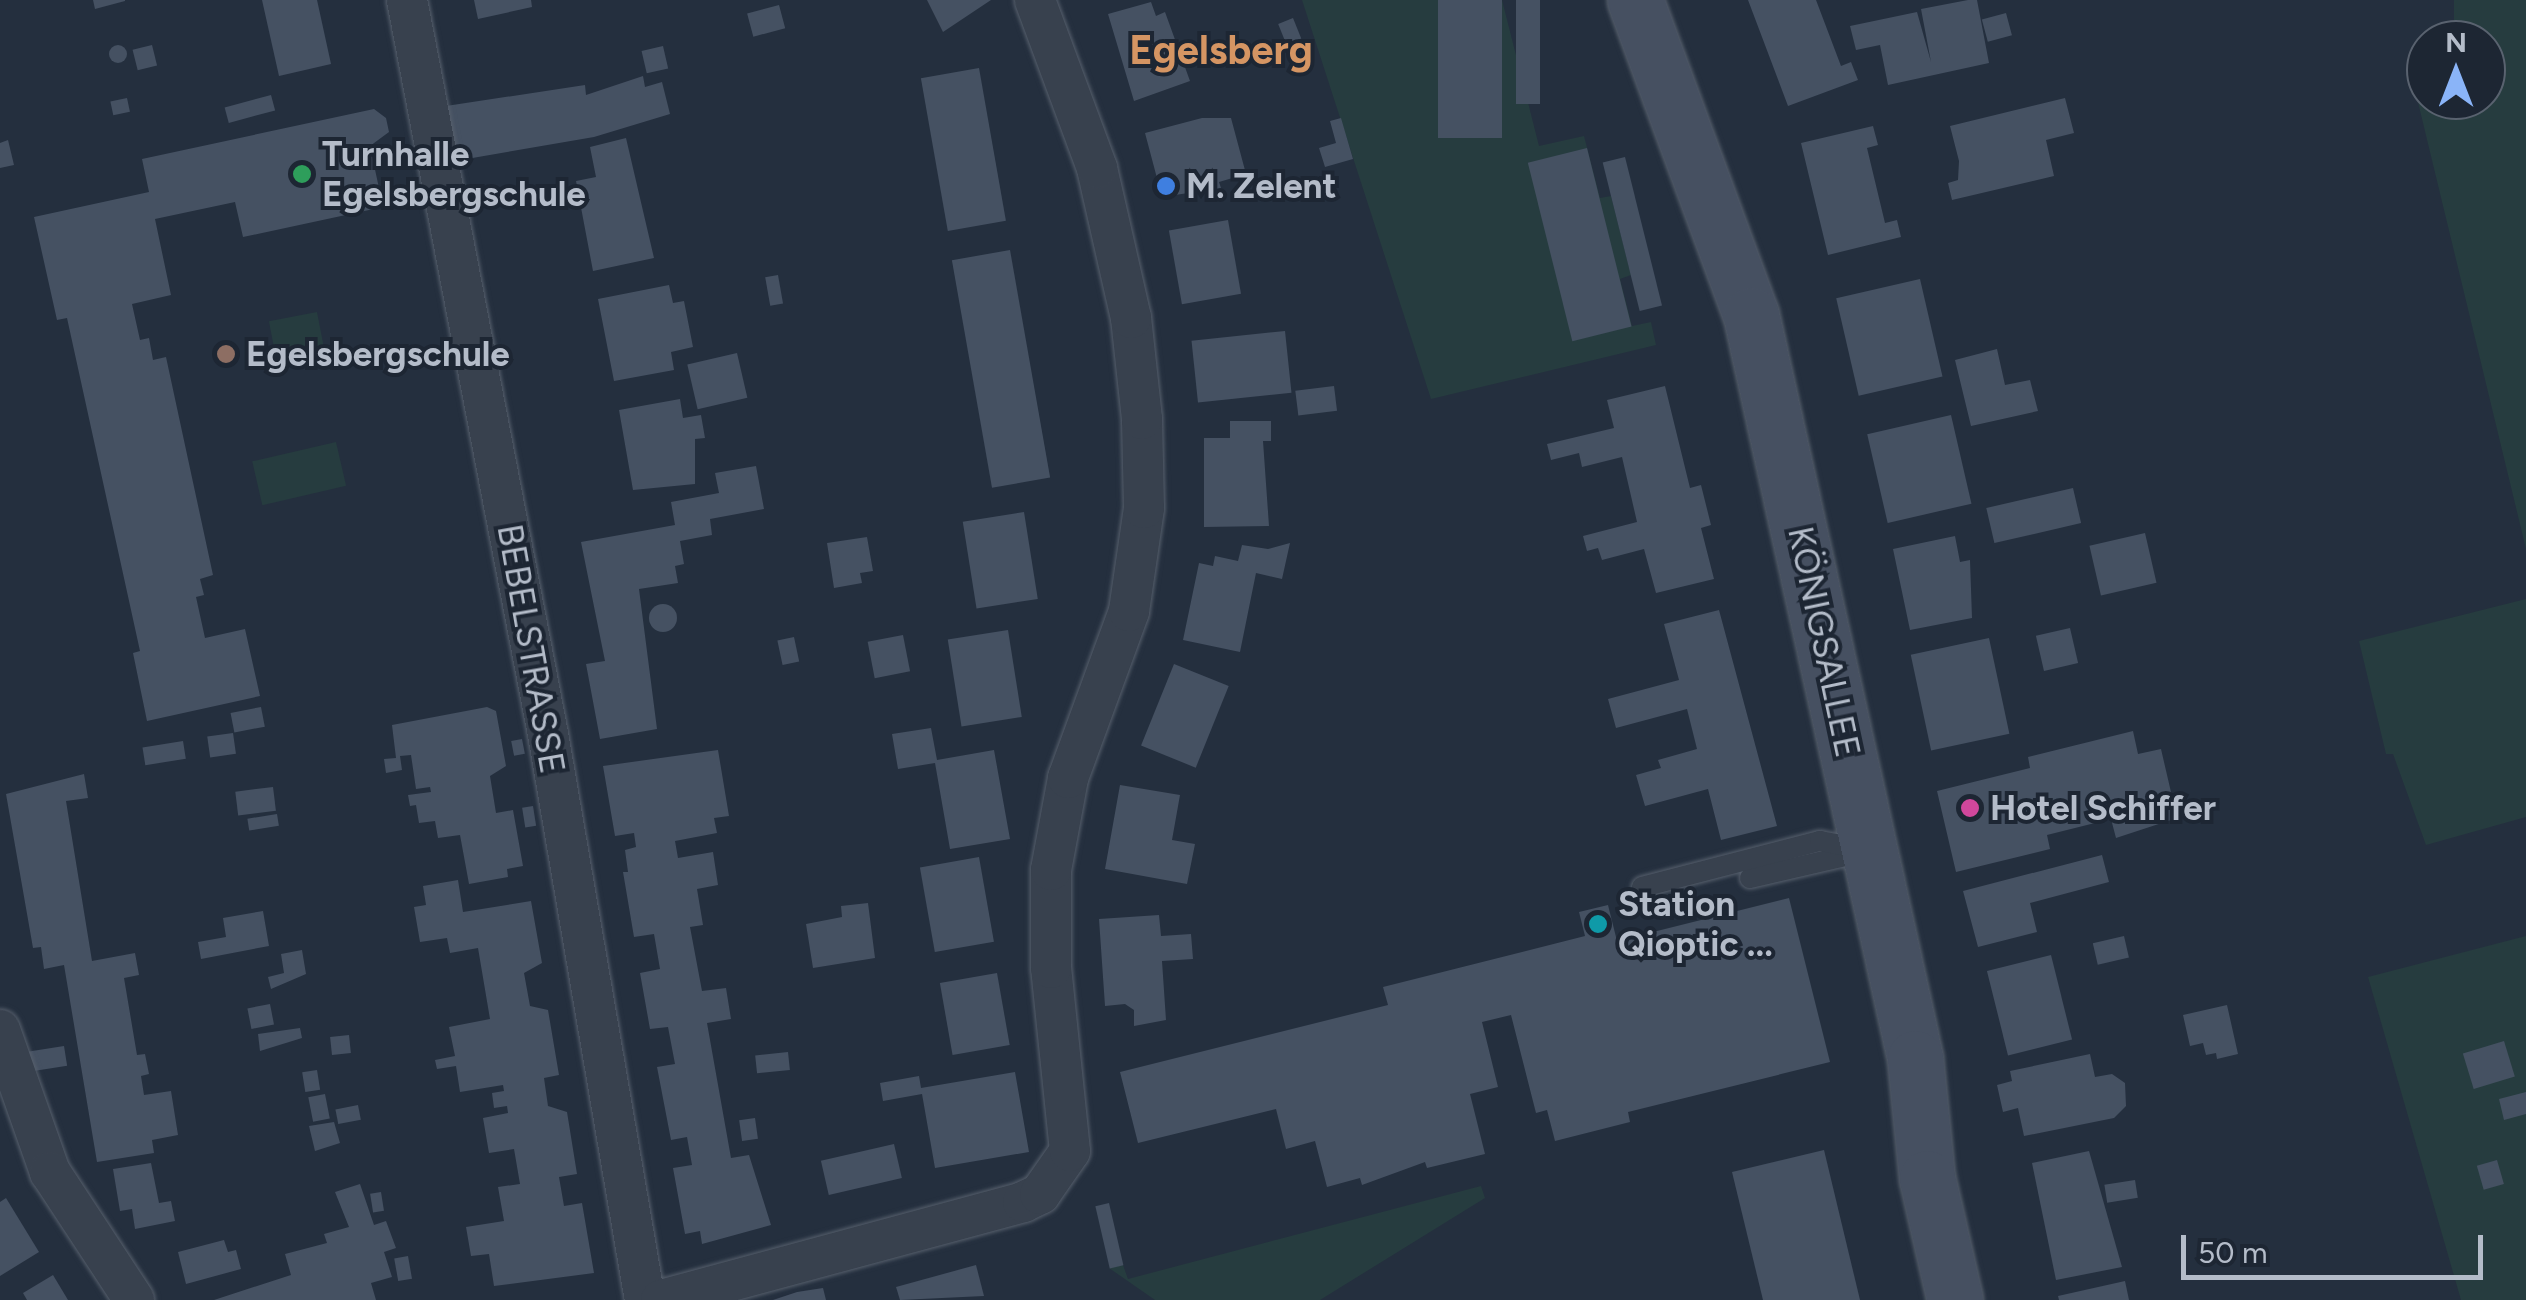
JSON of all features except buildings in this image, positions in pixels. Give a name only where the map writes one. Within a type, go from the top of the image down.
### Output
[{"type":"street","name":"BEBELSTRASSE","points":[[407,0],[548,734],[645,1300]]},
{"type":"street","points":[[662,1300],[1023,1202],[1040,1194],[1070,1151],[1051,968],[1051,870],[1068,778],[1130,611],[1144,508],[1142,420],[1131,318],[1098,168],[1035,0]]},
{"type":"street","name":"KÖNIGSALLEE","points":[[1635,0],[1750,315],[1915,1058],[1927,1178],[1956,1300]]},
{"type":"street","points":[[0,1030],[50,1172],[134,1300]]},
{"type":"lane","points":[[1642,887],[1820,841],[1870,850]]},
{"type":"lane","points":[[1750,878],[1870,850]]},
{"type":"green space","points":[[1302,0],[1502,0],[1539,146],[1584,136],[1600,198],[1611,196],[1631,275],[1620,279],[1632,326],[1651,322],[1656,345],[1431,399]]},
{"type":"green space","points":[[2454,0],[2526,0],[2526,549],[2422,120],[2506,120],[2506,20],[2454,20]]},
{"type":"green space","points":[[317,312],[324,347],[276,357],[269,321]]},
{"type":"green space","points":[[336,442],[346,486],[262,505],[252,461]]},
{"type":"green space","points":[[2526,599],[2526,817],[2426,845],[2393,754],[2386,754],[2359,641]]},
{"type":"green space","points":[[2526,936],[2526,1300],[2461,1300],[2368,977]]},
{"type":"green space","points":[[1481,1186],[1485,1198],[1320,1300],[1155,1300],[1109,1268],[1123,1265],[1128,1279]]},
{"type":"place","name":"Turnhalle Egelsbergschule","points":[[302,174]]},
{"type":"place","name":"M. Zelent","points":[[1166,186]]},
{"type":"place","name":"Egelsbergschule","points":[[226,354]]},
{"type":"place","name":"Hotel Schiffer","points":[[1970,808]]},
{"type":"place","name":"Station Qioptic ...","points":[[1598,924]]},
{"type":"district","name":"Egelsberg","points":[[1221,50]]}]
